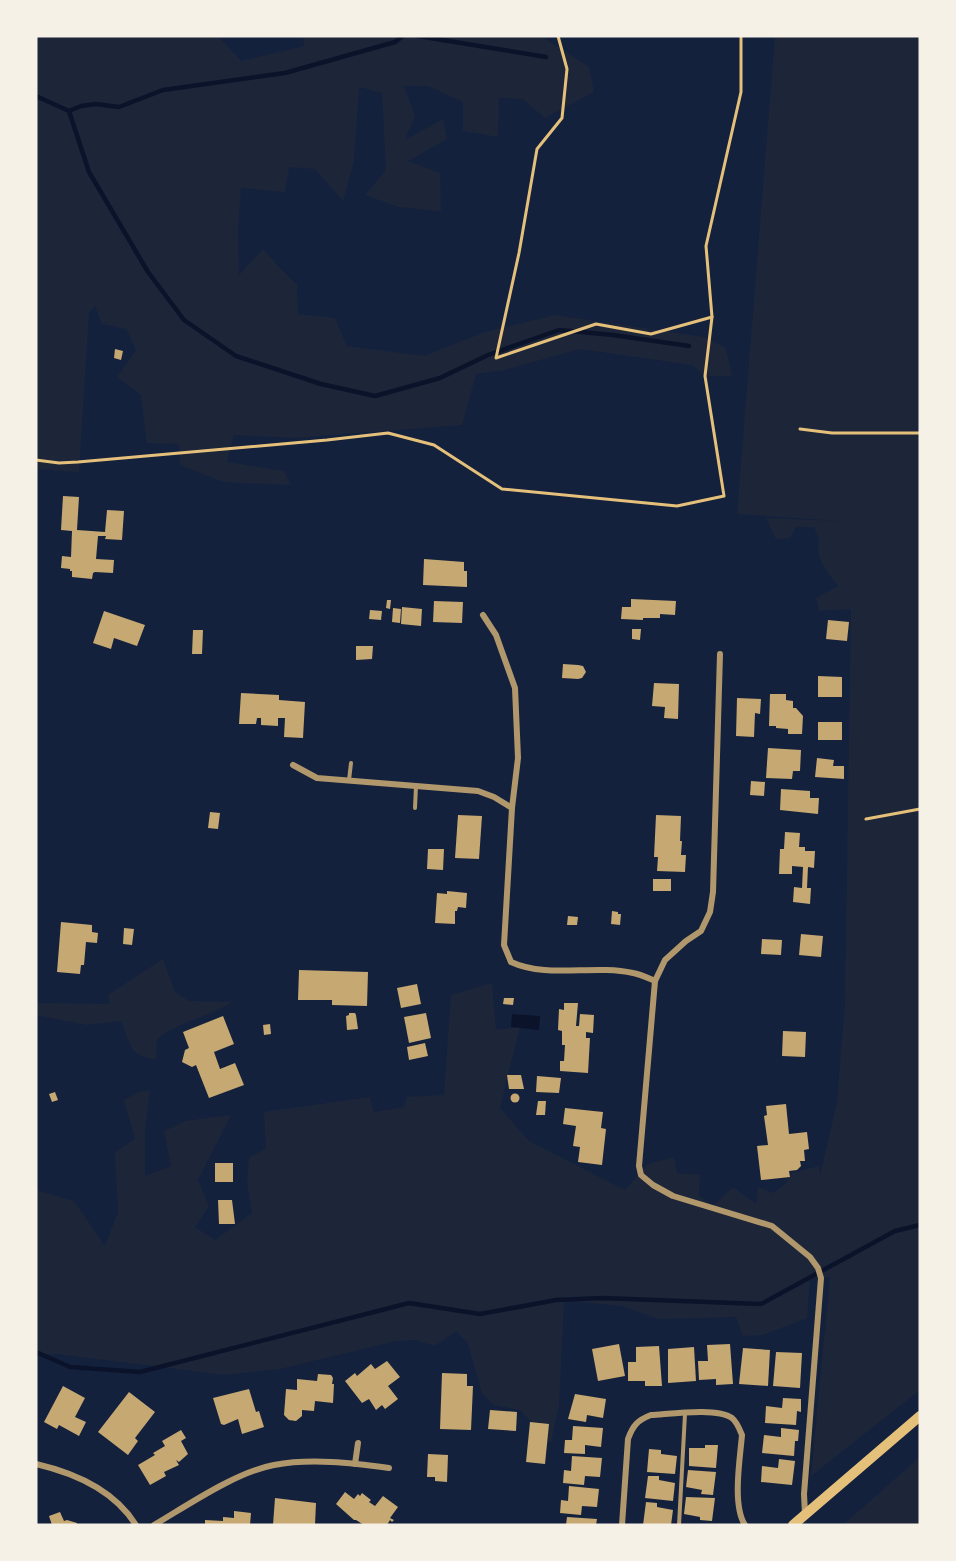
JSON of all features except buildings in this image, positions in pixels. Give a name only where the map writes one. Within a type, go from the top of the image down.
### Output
[{"type":"main road","points":[[793,1525],[920,1416]]},
{"type":"street","points":[[483,615],[496,635],[515,688],[518,758],[512,808],[504,945],[511,962],[526,969],[608,970],[633,973],[655,981]]},
{"type":"street","points":[[720,654],[710,912],[701,931],[665,960],[655,981],[640,1149],[641,1175],[673,1196],[772,1226],[810,1257],[818,1269],[821,1278],[804,1494],[805,1515]]},
{"type":"street","points":[[293,765],[317,778],[478,791],[512,808]]},
{"type":"street","points":[[622,1525],[628,1438],[633,1426],[642,1418],[651,1415],[716,1413],[732,1418],[742,1435],[738,1503],[745,1525]]},
{"type":"street","points":[[355,1464],[358,1443]]},
{"type":"street","points":[[154,1525],[247,1473],[273,1465],[297,1462],[389,1468]]},
{"type":"street","points":[[36,1464],[51,1467],[88,1482],[117,1502],[136,1525]]},
{"type":"lane","points":[[349,781],[351,763]]},
{"type":"lane","points":[[415,808],[417,786]]},
{"type":"lane","points":[[679,1525],[685,1414]]},
{"type":"path","points":[[558,36],[567,69],[562,118],[537,149],[519,253],[496,358],[596,324],[651,334],[712,317]]},
{"type":"path","points":[[36,460],[59,463],[78,462],[327,441],[388,433],[434,445],[502,489],[677,506],[724,496],[705,376],[712,317],[706,246],[741,92],[741,36]]},
{"type":"path","points":[[800,429],[832,433],[920,433]]},
{"type":"path","points":[[866,819],[920,809]]},
{"type":"shaded area","points":[[36,36],[218,36],[241,61],[304,46],[303,36],[541,36],[589,67],[594,92],[545,118],[523,99],[499,98],[498,137],[463,131],[463,102],[428,86],[404,86],[415,116],[405,140],[443,119],[447,139],[408,161],[440,173],[441,211],[398,207],[365,195],[386,170],[382,93],[359,87],[354,161],[343,201],[315,169],[289,167],[285,192],[241,188],[238,229],[239,275],[263,249],[297,285],[298,314],[335,318],[347,346],[424,356],[485,332],[555,315],[704,337],[726,348],[732,376],[705,376],[692,365],[580,349],[504,370],[476,374],[462,425],[293,438],[234,435],[227,462],[284,471],[291,485],[223,482],[180,465],[179,444],[147,443],[141,395],[117,377],[136,350],[126,329],[102,324],[95,306],[89,313],[79,472],[36,469]]},
{"type":"shaded area","points":[[775,36],[920,36],[920,1390],[811,1476],[830,1277],[810,1278],[807,1318],[763,1335],[743,1336],[736,1317],[658,1319],[623,1306],[564,1301],[559,1405],[551,1443],[520,1410],[494,1405],[482,1393],[468,1344],[456,1331],[435,1346],[415,1340],[396,1341],[280,1369],[225,1375],[58,1354],[36,1354],[36,1190],[74,1201],[105,1246],[118,1212],[115,1152],[135,1139],[124,1100],[139,1092],[150,1090],[145,1128],[145,1176],[171,1166],[164,1131],[185,1121],[231,1115],[198,1180],[209,1206],[195,1227],[215,1240],[252,1213],[247,1182],[249,1157],[266,1149],[264,1112],[370,1097],[374,1112],[404,1107],[407,1097],[444,1095],[451,995],[492,983],[496,1030],[520,1027],[500,1108],[529,1141],[625,1190],[648,1164],[674,1157],[677,1173],[700,1175],[699,1196],[713,1206],[733,1187],[756,1204],[758,1187],[773,1193],[785,1184],[792,1173],[819,1166],[820,1176],[837,1102],[845,1004],[851,609],[819,611],[816,598],[838,586],[822,563],[818,552],[819,537],[814,527],[796,527],[790,538],[776,539],[766,518],[841,521],[737,514]]},
{"type":"shaded area","points":[[163,959],[175,992],[189,1001],[232,1002],[175,1028],[157,1039],[156,1059],[140,1056],[135,1052],[121,1021],[87,1025],[36,1015],[36,1003],[110,1004],[108,995]]},
{"type":"shaded area","points":[[512,1014],[540,1016],[539,1030],[511,1027]]},
{"type":"shaded area","points":[[920,1457],[920,1525],[843,1525]]},
{"type":"waterway","points":[[36,96],[69,111],[81,106],[96,104],[119,107],[163,90],[285,73],[395,42],[403,36]]},
{"type":"waterway","points":[[418,36],[546,57]]},
{"type":"waterway","points":[[69,111],[89,172],[148,272],[184,320],[236,356],[321,384],[375,396],[440,378],[488,355],[559,330],[689,346]]},
{"type":"waterway","points":[[36,1352],[70,1367],[140,1372],[409,1303],[480,1314],[556,1300],[602,1298],[761,1304],[895,1231],[920,1225]]}]
